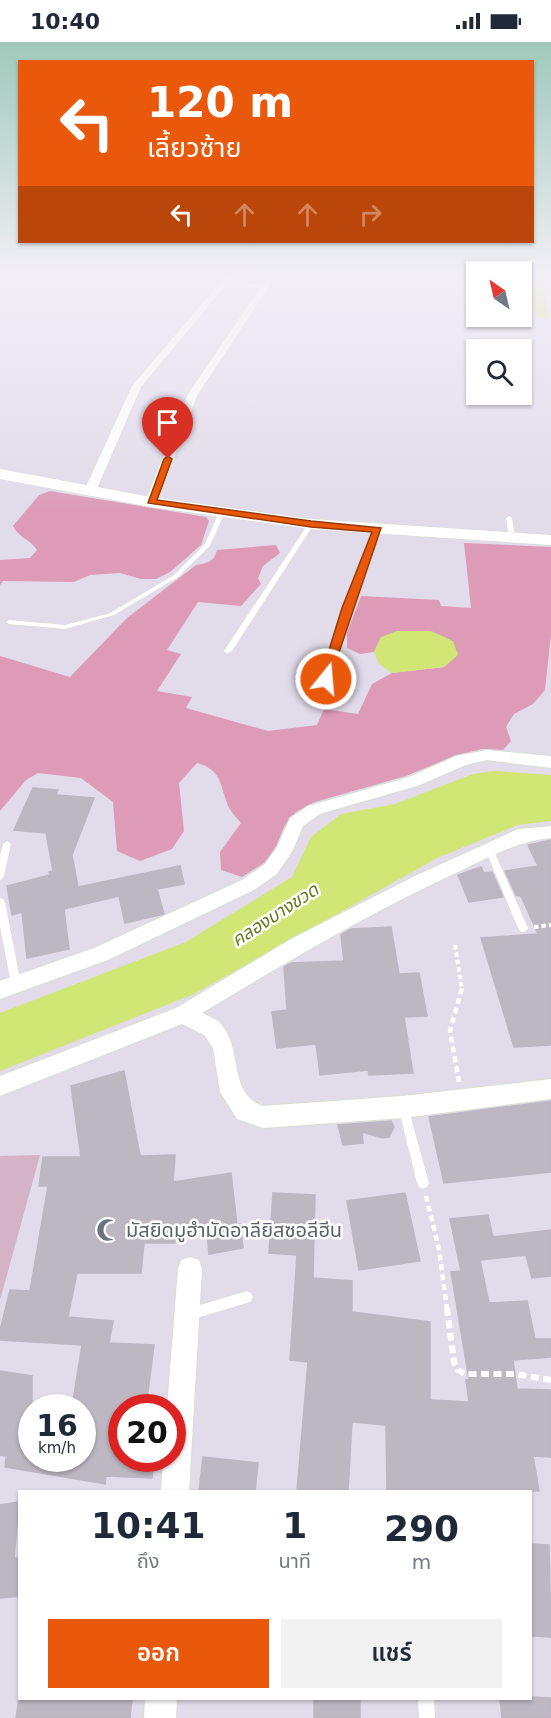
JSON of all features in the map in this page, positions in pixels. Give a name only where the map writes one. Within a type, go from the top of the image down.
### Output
[{"type":"main road","points":[[0,474],[152,502],[311,524],[551,540]]},
{"type":"street","points":[[90,490],[137,386],[166,351]]},
{"type":"street","points":[[152,502],[192,394],[221,351]]},
{"type":"street","points":[[8,987],[101,954],[248,885],[271,869],[284,850],[296,822],[314,810],[414,781],[462,760],[487,755],[551,762]]},
{"type":"street","points":[[0,1086],[183,1014],[298,945],[421,881],[524,834],[551,831]]},
{"type":"street","points":[[183,1014],[211,1028],[223,1045],[231,1092],[245,1112],[263,1117],[403,1107],[551,1089]]},
{"type":"street","points":[[175,1490],[190,1269]]},
{"type":"street","points":[[160,1718],[162,1700]]},
{"type":"lane","points":[[9,622],[65,627],[112,614],[176,576],[208,545],[222,513]]},
{"type":"lane","points":[[509,518],[512,538]]},
{"type":"lane","points":[[228,651],[311,524]]},
{"type":"lane","points":[[326,679],[347,608],[378,530]]},
{"type":"lane","points":[[0,876],[7,844]]},
{"type":"lane","points":[[490,851],[523,928]]},
{"type":"lane","points":[[0,902],[8,987]]},
{"type":"lane","points":[[403,1107],[423,1183]]},
{"type":"lane","points":[[188,1315],[247,1297]]},
{"type":"lane","points":[[426,1700],[427,1718]]},
{"type":"path","points":[[455,945],[463,987],[450,1031],[464,1100]]},
{"type":"path","points":[[423,1183],[439,1248],[454,1362],[458,1370],[465,1374],[515,1374],[551,1380]]},
{"type":"shaded area","points":[[50,491],[206,517],[209,521],[201,545],[170,572],[156,579],[141,579],[120,573],[90,575],[74,582],[3,581],[0,585],[0,560],[30,558],[37,550],[13,526],[39,495]]},
{"type":"shaded area","points":[[464,543],[551,547],[551,634],[545,690],[533,704],[514,714],[506,727],[511,741],[503,750],[482,749],[457,755],[406,776],[315,802],[296,812],[284,827],[276,847],[264,863],[242,877],[221,870],[220,852],[241,823],[229,808],[215,773],[197,763],[179,783],[184,831],[172,849],[140,861],[117,851],[113,802],[81,778],[38,773],[26,780],[0,811],[0,656],[70,677],[127,618],[196,565],[210,561],[217,550],[276,545],[280,553],[263,566],[258,578],[261,584],[241,606],[198,602],[167,650],[181,654],[157,691],[192,697],[186,708],[268,731],[317,725],[324,709],[358,714],[372,684],[392,673],[444,667],[381,637],[374,652],[360,654],[347,648],[347,633],[361,596],[439,600],[441,606],[471,608]]},
{"type":"shaded area","points":[[40,1155],[0,1300],[0,1156]]},
{"type":"water","points":[[397,631],[431,631],[453,641],[458,655],[444,667],[392,673],[379,664],[374,652],[381,637]]},
{"type":"water","name":"คลองบางขวด","points":[[494,771],[551,775],[551,821],[518,825],[437,858],[194,994],[0,1071],[0,1013],[186,942],[292,877],[311,837],[341,814],[395,804],[473,774]]},
{"type":"building","points":[[33,788],[58,790],[56,795],[94,798],[72,855],[78,887],[180,866],[184,884],[157,889],[164,914],[125,923],[119,896],[64,909],[69,949],[27,958],[22,912],[12,915],[7,886],[50,875],[49,872],[53,871],[46,833],[14,830]]},
{"type":"building","points":[[551,840],[551,1045],[514,1047],[481,938],[538,934],[521,896],[516,895],[505,871],[538,866],[528,845]]},
{"type":"building","points":[[481,867],[484,873],[492,872],[503,897],[469,902],[458,875]]},
{"type":"building","points":[[391,927],[399,974],[419,973],[427,1016],[404,1017],[413,1073],[369,1075],[368,1070],[320,1075],[316,1044],[277,1048],[272,1012],[287,1010],[284,967],[291,963],[344,961],[341,935],[351,929]]},
{"type":"building","points":[[124,1071],[140,1156],[175,1155],[173,1182],[231,1173],[237,1225],[240,1224],[243,1248],[209,1254],[206,1225],[176,1230],[175,1243],[144,1243],[141,1273],[77,1273],[68,1317],[113,1321],[109,1343],[154,1345],[148,1394],[108,1394],[108,1472],[153,1472],[152,1478],[106,1476],[105,1484],[34,1472],[96,1472],[96,1394],[74,1394],[82,1345],[0,1340],[10,1290],[30,1291],[48,1186],[39,1186],[43,1157],[81,1157],[71,1086]]},
{"type":"building","points":[[551,1101],[551,1172],[444,1183],[429,1117]]},
{"type":"building","points":[[391,1121],[394,1127],[389,1137],[383,1138],[362,1132],[363,1143],[343,1145],[338,1125]]},
{"type":"building","points":[[273,1193],[315,1195],[313,1278],[352,1281],[352,1312],[430,1322],[430,1400],[469,1402],[466,1380],[469,1380],[451,1272],[461,1271],[450,1219],[488,1215],[493,1237],[551,1230],[551,1276],[532,1278],[526,1255],[480,1260],[489,1303],[527,1301],[535,1339],[551,1339],[551,1357],[513,1360],[517,1389],[551,1390],[551,1457],[533,1456],[539,1491],[387,1490],[386,1425],[352,1422],[348,1490],[297,1490],[308,1362],[290,1360],[297,1255],[269,1253]]},
{"type":"building","points":[[405,1193],[420,1261],[359,1270],[347,1201]]},
{"type":"building","points":[[0,1371],[32,1376],[32,1394],[18,1394],[18,1469],[5,1467],[6,1458],[17,1458],[0,1455]]},
{"type":"building","points":[[203,1457],[258,1463],[255,1490],[199,1490]]},
{"type":"building","points":[[18,1502],[14,1558],[18,1558],[18,1596],[0,1598],[0,1505]]},
{"type":"building","points":[[532,1544],[549,1545],[551,1637],[532,1636]]},
{"type":"building","points":[[551,1698],[551,1718],[502,1718],[500,1700]]},
{"type":"building","points":[[19,1700],[132,1700],[130,1718],[16,1718]]},
{"type":"building","points":[[314,1700],[360,1700],[360,1718],[314,1718]]},
{"type":"place","name":"มัสยิดมูฮำมัดอาลียิสซอลีฮีน","points":[[108,1230]]},
{"type":"route","points":[[168,459],[152,502],[222,513],[378,530],[347,608],[326,679]]}]
